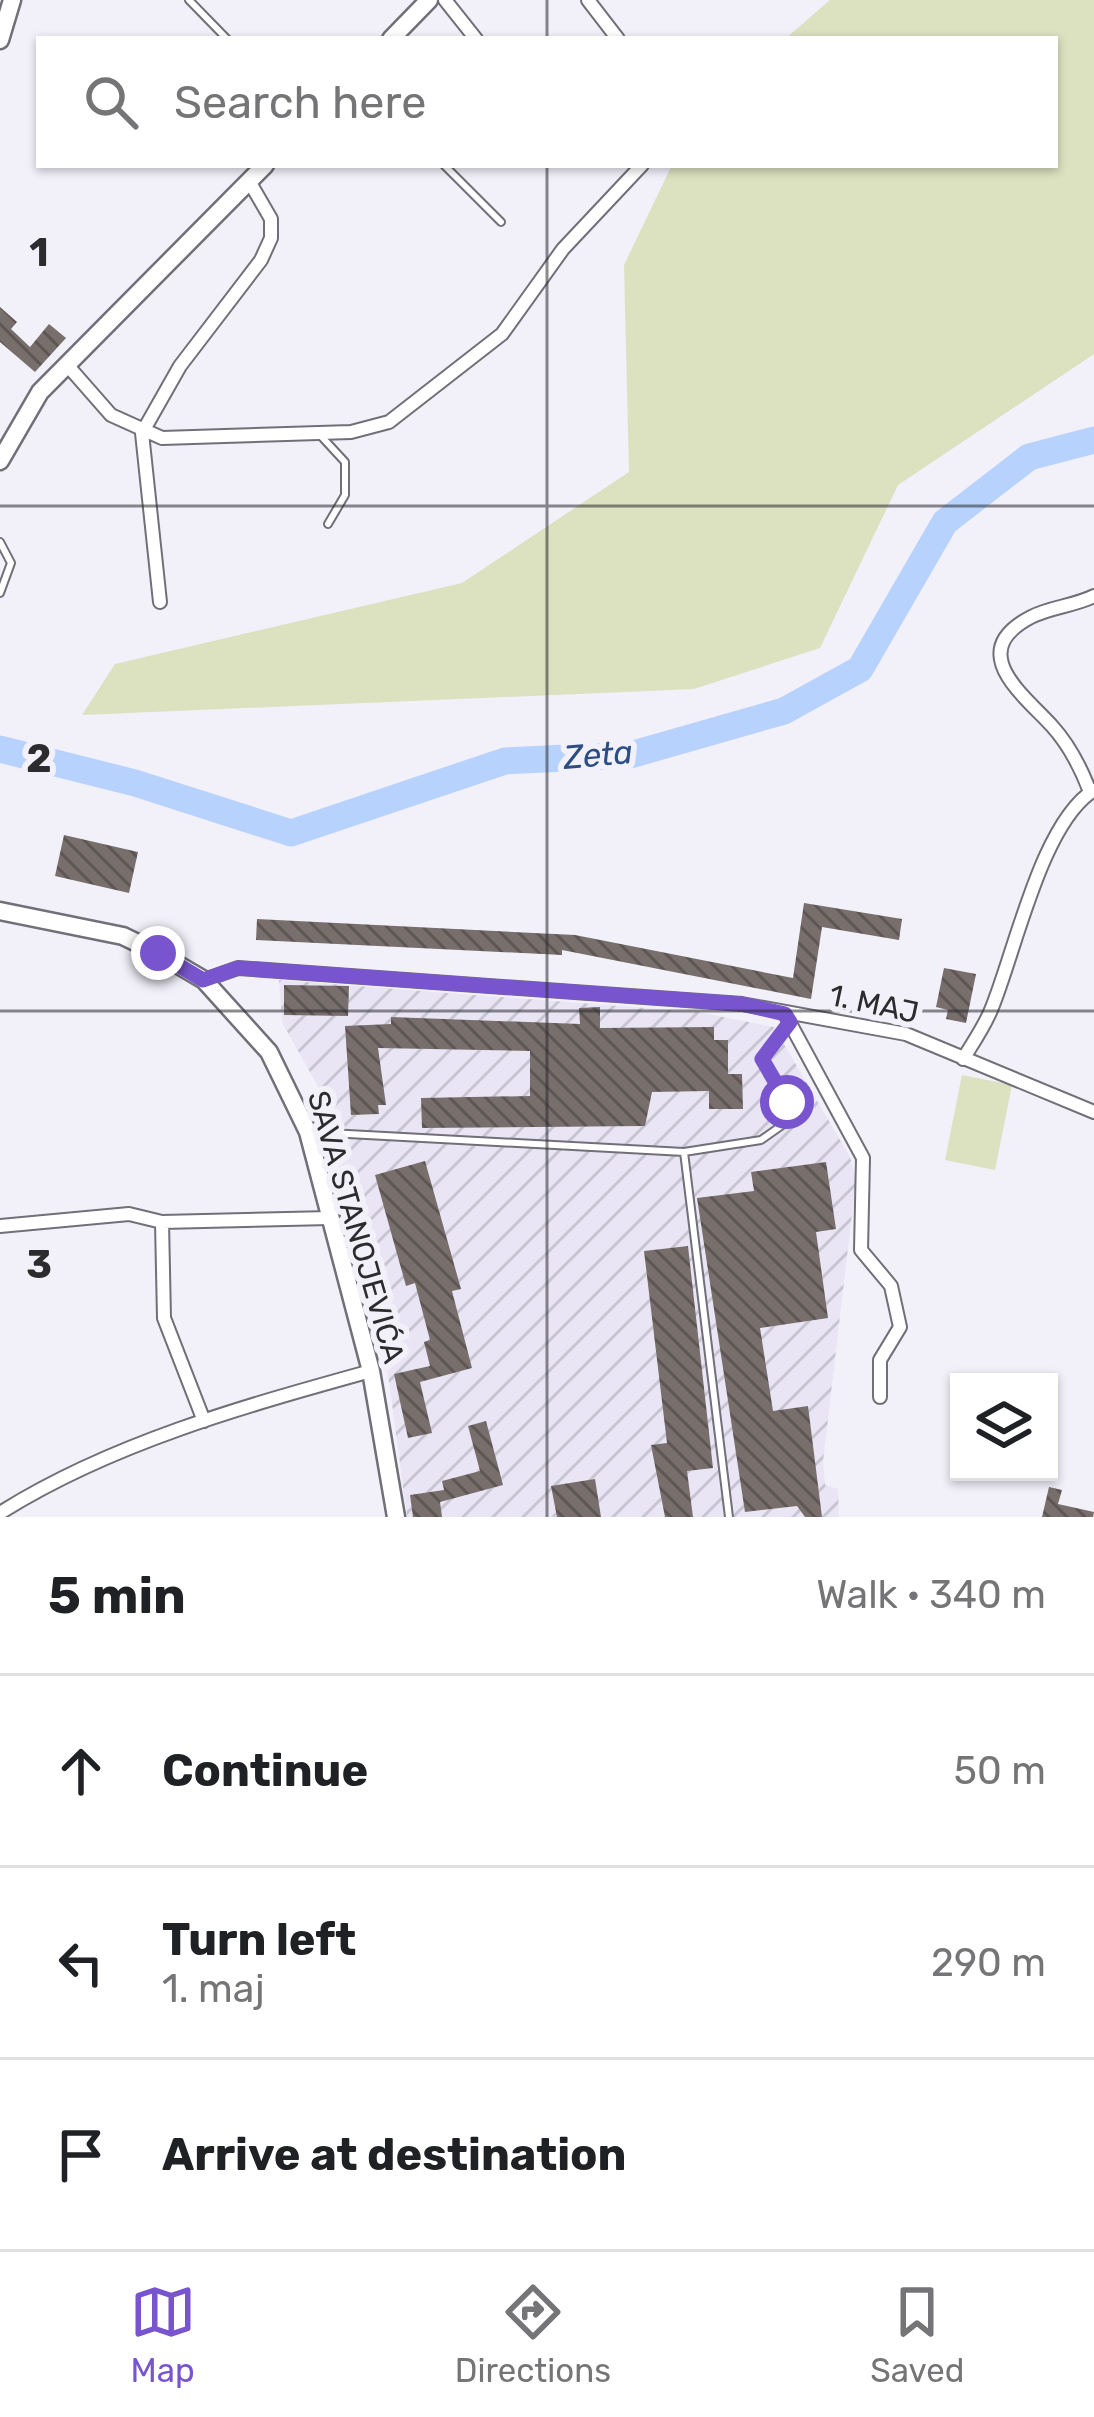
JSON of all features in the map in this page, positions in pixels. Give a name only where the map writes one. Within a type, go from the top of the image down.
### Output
[{"type":"street","points":[[0,40],[12,0]]},
{"type":"street","points":[[394,36],[429,0]]},
{"type":"street","points":[[445,0],[474,36]]},
{"type":"street","points":[[588,0],[616,36]]},
{"type":"street","points":[[0,461],[40,392],[262,168]]},
{"type":"street","points":[[68,366],[110,415],[142,434],[318,434],[389,422],[489,345],[522,310],[563,249],[639,168]]},
{"type":"street","points":[[160,602],[142,434],[180,366],[261,260],[271,238],[272,220],[249,181]]},
{"type":"street","points":[[963,1059],[989,1016],[1034,881],[1074,807],[1093,792],[1063,740],[1012,687],[1002,646],[1006,636],[1034,615],[1094,596]]},
{"type":"street","points":[[0,911],[123,936],[203,980]]},
{"type":"street","name":"1. MAJ","points":[[203,980],[238,968],[742,1004],[788,1018],[906,1034],[1036,1084],[1094,1112]]},
{"type":"street","name":"SAVA STANOJEVIĆA","points":[[203,980],[269,1052],[308,1132],[370,1371],[396,1517]]},
{"type":"street","points":[[788,1018],[866,1173],[861,1250],[891,1286],[900,1327],[880,1360],[880,1396]]},
{"type":"street","points":[[0,1226],[129,1214],[162,1222],[330,1218]]},
{"type":"street","points":[[162,1222],[164,1318],[204,1421]]},
{"type":"street","points":[[0,1513],[35,1491],[204,1421],[370,1371]]},
{"type":"lane","points":[[189,0],[224,36]]},
{"type":"lane","points":[[447,168],[501,223]]},
{"type":"lane","points":[[318,434],[345,462],[345,495],[328,524]]},
{"type":"lane","points":[[0,542],[11,563],[0,593]]},
{"type":"lane","points":[[308,1132],[684,1152],[760,1140],[788,1121],[787,1102],[762,1059],[788,1018]]},
{"type":"lane","points":[[684,1152],[728,1517]]},
{"type":"shaded area","points":[[279,980],[698,1012],[774,1027],[850,1157],[856,1179],[823,1462],[825,1485],[838,1489],[839,1517],[407,1517],[389,1381],[321,1092],[282,1022]]},
{"type":"green space","points":[[830,0],[1094,0],[1094,354],[898,485],[820,648],[694,689],[82,715],[115,664],[462,583],[629,472],[624,265],[671,168],[1058,168],[1058,36],[788,36]]},
{"type":"green space","points":[[962,1075],[1012,1085],[995,1170],[945,1160]]},
{"type":"building","points":[[0,307],[17,322],[11,329],[30,347],[49,324],[66,338],[35,372],[0,342]]},
{"type":"building","points":[[64,835],[138,852],[129,893],[55,876]]},
{"type":"building","points":[[804,903],[902,919],[899,940],[822,927],[811,999],[562,950],[562,955],[256,940],[257,919],[575,935],[793,978]]},
{"type":"building","points":[[944,968],[976,974],[966,1023],[946,1019],[948,1010],[936,1007]]},
{"type":"building","points":[[284,985],[349,986],[348,1016],[284,1015]]},
{"type":"building","points":[[600,1007],[600,1028],[714,1027],[714,1040],[728,1040],[728,1074],[742,1074],[743,1109],[709,1109],[709,1091],[652,1092],[645,1126],[422,1128],[421,1098],[530,1096],[530,1051],[378,1048],[386,1105],[378,1105],[379,1114],[351,1115],[345,1026],[391,1024],[391,1017],[580,1024],[579,1008]]},
{"type":"building","points":[[425,1161],[461,1289],[452,1291],[472,1368],[420,1382],[432,1433],[408,1438],[394,1374],[430,1366],[424,1342],[430,1340],[415,1283],[406,1286],[375,1175]]},
{"type":"building","points":[[826,1162],[836,1229],[816,1232],[828,1318],[760,1328],[773,1411],[808,1406],[822,1517],[805,1517],[797,1506],[745,1512],[697,1198],[754,1191],[751,1172]]},
{"type":"building","points":[[688,1246],[713,1468],[687,1471],[693,1517],[665,1517],[651,1445],[667,1443],[644,1251]]},
{"type":"building","points":[[486,1421],[503,1485],[440,1502],[442,1517],[413,1517],[410,1495],[444,1490],[442,1481],[480,1471],[468,1426]]},
{"type":"building","points":[[595,1479],[601,1517],[557,1517],[551,1486]]},
{"type":"building","points":[[1049,1487],[1062,1490],[1058,1504],[1094,1512],[1093,1517],[1042,1517]]},
{"type":"waterway","name":"Zeta","points":[[0,749],[135,783],[291,833],[505,761],[630,755],[784,711],[860,669],[945,522],[1029,457],[1094,440]]},
{"type":"route","points":[[158,953],[203,980],[238,968],[742,1004],[785,1014],[790,1022],[762,1059],[787,1102]]}]
